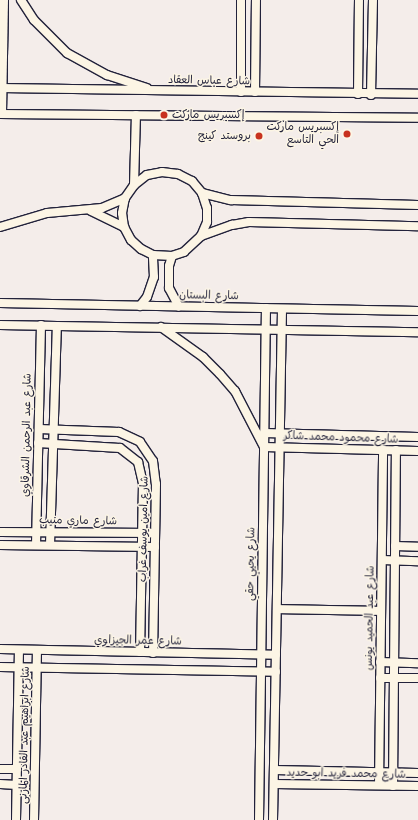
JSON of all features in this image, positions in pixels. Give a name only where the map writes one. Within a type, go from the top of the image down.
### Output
[{"type":"street","points":[[4,0],[1,114],[418,118]]},
{"type":"street","points":[[21,0],[34,20],[67,53],[107,75],[156,91]]},
{"type":"street","points":[[240,92],[241,0]]},
{"type":"street","points":[[255,92],[256,0]]},
{"type":"street","points":[[358,94],[359,0]]},
{"type":"street","points":[[371,95],[373,0]]},
{"type":"street","name":"شارع عباس العقاد","points":[[1,88],[371,95],[418,94]]},
{"type":"street","points":[[134,185],[136,115]]},
{"type":"street","points":[[90,210],[124,228],[136,244],[153,255],[172,256],[189,249],[201,236],[207,222],[207,208],[202,194],[185,178],[162,172],[147,176],[134,185],[125,198],[122,213],[124,228]]},
{"type":"street","points":[[202,194],[231,200],[418,206]]},
{"type":"street","points":[[0,227],[47,213],[90,210],[125,198]]},
{"type":"street","points":[[201,236],[232,225],[249,222],[418,226]]},
{"type":"street","points":[[140,306],[153,282],[153,255]]},
{"type":"street","points":[[172,256],[168,277],[169,288],[179,307]]},
{"type":"street","name":"شارع البستان","points":[[0,303],[418,312]]},
{"type":"street","name":"شارع يحيي حقي","points":[[259,820],[266,308]]},
{"type":"street","points":[[273,820],[282,309]]},
{"type":"street","points":[[0,325],[418,332]]},
{"type":"street","name":"شارع عبد الرحمن الشرقاوي","points":[[36,545],[41,325]]},
{"type":"street","points":[[50,546],[57,326]]},
{"type":"street","points":[[161,327],[203,357],[235,391],[264,447]]},
{"type":"street","name":"شارع امين يوسف غراب","points":[[39,429],[119,432],[140,442],[148,450],[156,472],[153,653]]},
{"type":"street","name":"شارع محمود محمد شاكر","points":[[264,433],[418,437]]},
{"type":"street","name":"شارع امين يوسف غراب","points":[[38,443],[108,446],[130,453],[142,472],[140,652]]},
{"type":"street","name":"شارع محمود محمد شاكر","points":[[264,447],[418,451]]},
{"type":"street","name":"شارع عبد الحميد يونس","points":[[379,785],[383,450]]},
{"type":"street","points":[[393,786],[396,450]]},
{"type":"street","name":"شارع ماري منيب","points":[[0,532],[156,533]]},
{"type":"street","points":[[0,545],[155,547]]},
{"type":"street","points":[[395,546],[418,547]]},
{"type":"street","points":[[382,560],[418,561]]},
{"type":"street","points":[[277,609],[381,611]]},
{"type":"street","name":"شارع عمر الجيزاوي","points":[[0,649],[276,655]]},
{"type":"street","name":"شارع ابراهيم عبد القادر المازنى","points":[[16,820],[19,650]]},
{"type":"street","name":"شارع ابراهيم عبد القادر المازنى","points":[[34,820],[37,650]]},
{"type":"street","points":[[380,662],[418,663]]},
{"type":"street","points":[[0,667],[276,672]]},
{"type":"street","points":[[380,678],[418,678]]},
{"type":"street","points":[[0,769],[17,769]]},
{"type":"street","name":"شارع محمد فريد ابو حديد","points":[[274,770],[418,773]]},
{"type":"street","points":[[0,784],[17,784]]},
{"type":"street","name":"شارع محمد فريد ابو حديد","points":[[274,784],[418,786]]},
{"type":"place","name":"إكسبريس ماركت","points":[[164,115]]},
{"type":"place","name":"إكسبريس ماركت الحي التاسع","points":[[347,134]]},
{"type":"place","name":"بروستد كينج","points":[[259,136]]}]
